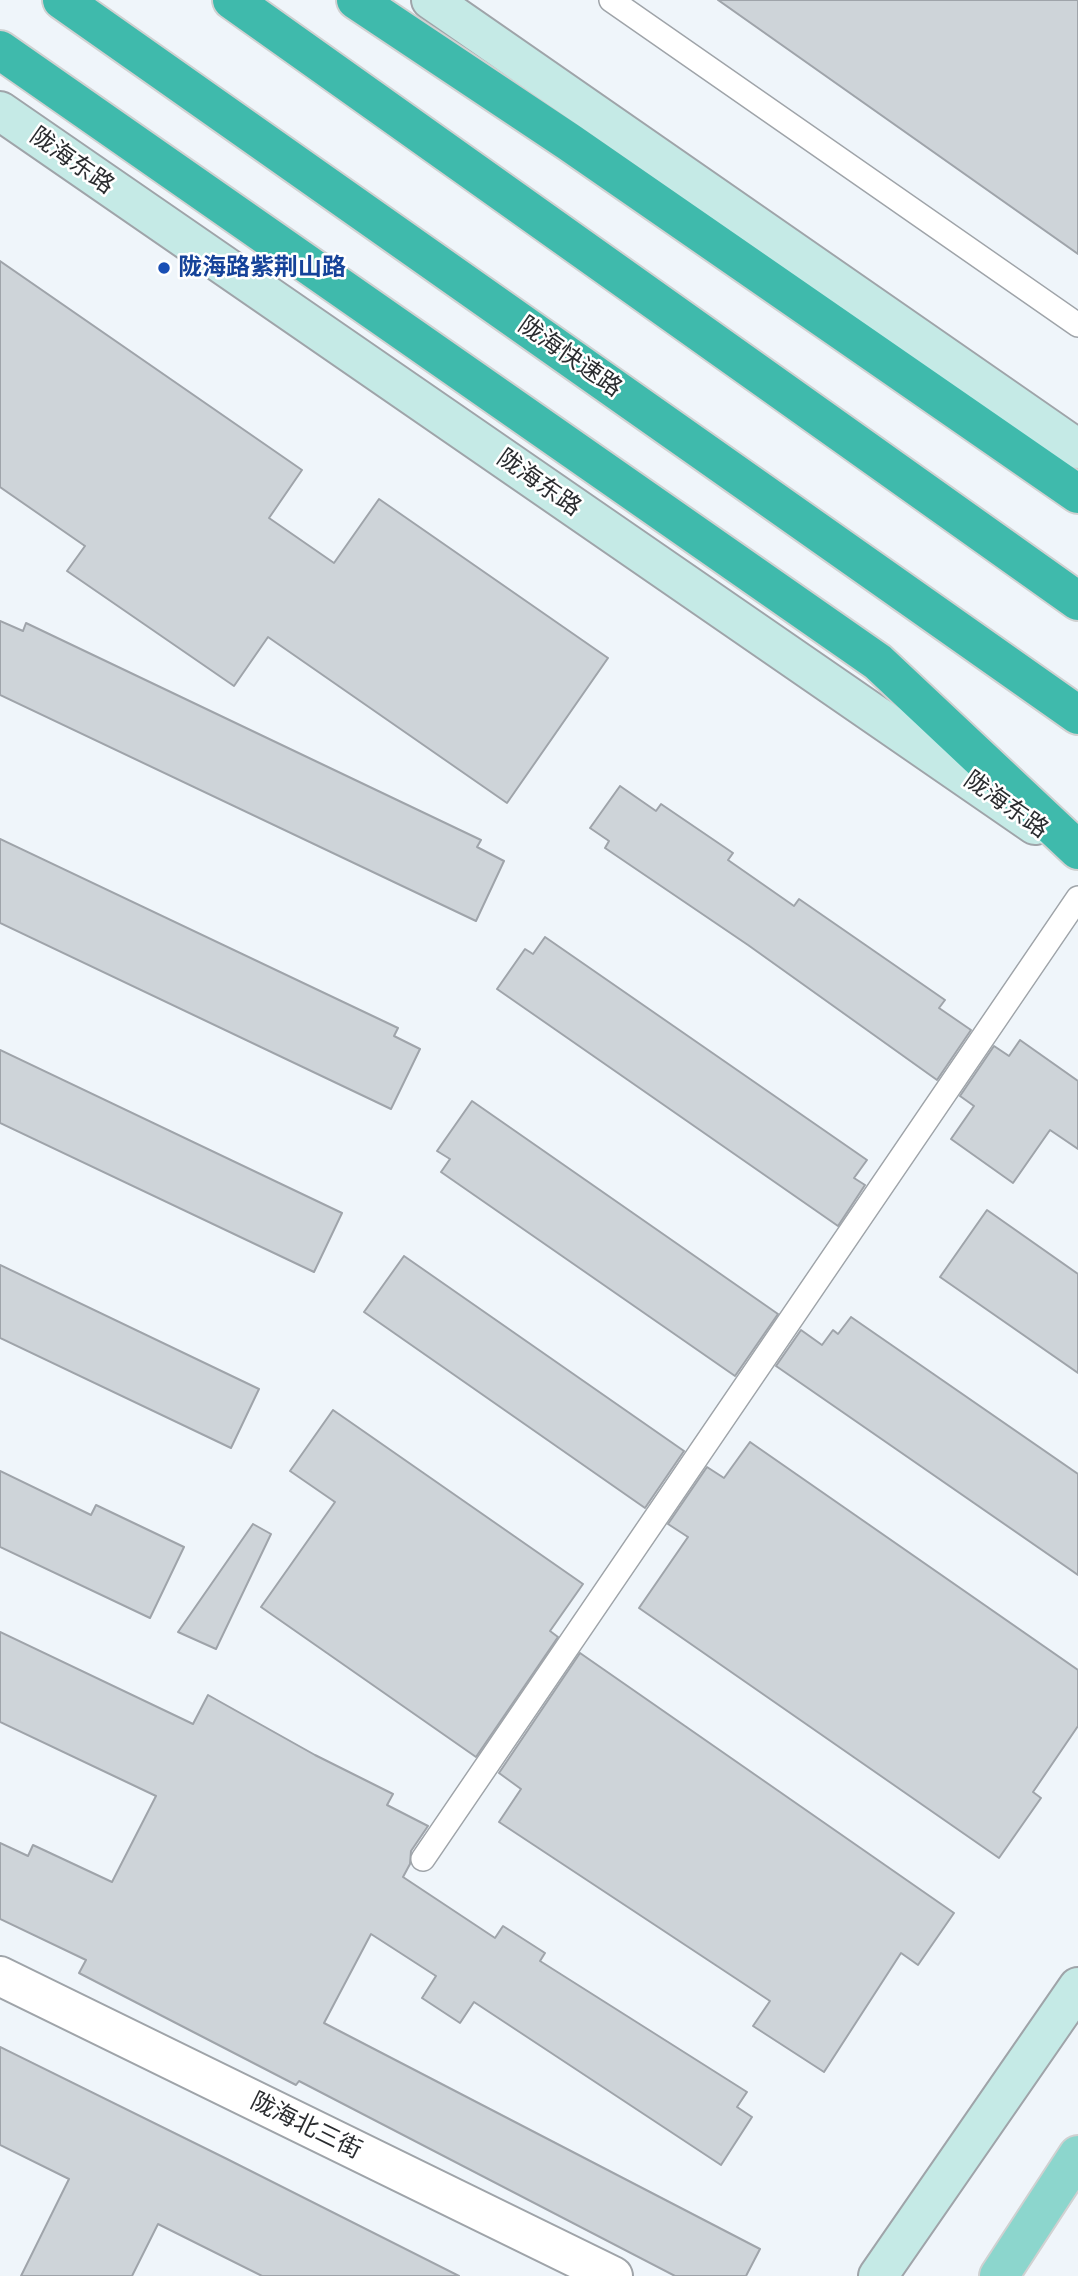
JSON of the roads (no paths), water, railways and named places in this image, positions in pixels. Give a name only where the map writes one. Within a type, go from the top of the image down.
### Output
[{"type":"highway","name":"陇海快速路","points":[[62,0],[1078,715]]},
{"type":"highway","points":[[232,0],[1078,601]]},
{"type":"highway","points":[[356,0],[569,142],[1078,494]]},
{"type":"highway","points":[[0,51],[878,663],[1078,852]]},
{"type":"main road","points":[[999,2276],[1078,2155]]},
{"type":"street","points":[[431,0],[1078,450]]},
{"type":"street","name":"陇海东路","points":[[0,111],[1078,852]]},
{"type":"street","name":"陇海北三街","points":[[0,1976],[613,2276]]},
{"type":"street","points":[[878,2276],[1078,1987]]},
{"type":"lane","points":[[611,0],[1078,325]]},
{"type":"lane","points":[[423,1860],[1078,898]]},
{"type":"place","name":"陇海路紫荆山路","points":[[164,268]]}]
